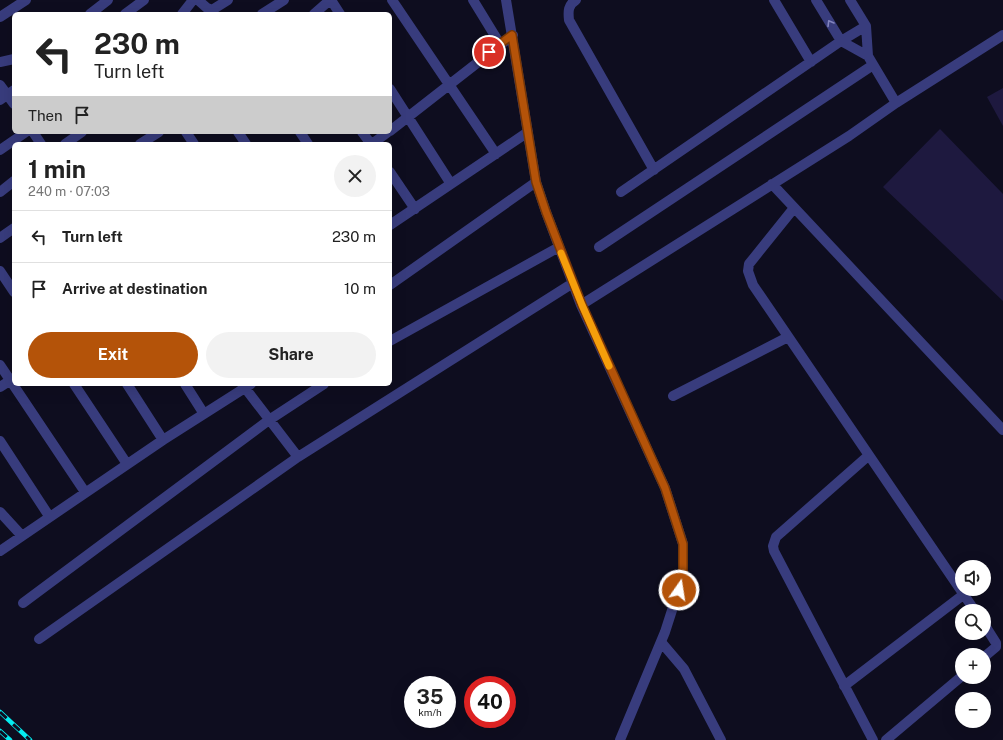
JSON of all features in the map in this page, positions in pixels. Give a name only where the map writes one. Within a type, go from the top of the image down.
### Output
[{"type":"street","points":[[93,12],[108,0]]},
{"type":"street","points":[[128,12],[144,0]]},
{"type":"street","points":[[184,12],[193,0]]},
{"type":"street","points":[[198,0],[207,8],[212,10],[228,0]]},
{"type":"street","points":[[265,12],[284,0]]},
{"type":"street","points":[[316,12],[330,0],[339,12]]},
{"type":"street","points":[[392,0],[496,154]]},
{"type":"street","points":[[473,0],[500,44]]},
{"type":"street","points":[[506,0],[536,182],[559,247],[582,305],[665,488],[683,544],[683,576],[661,642],[620,740]]},
{"type":"street","points":[[576,0],[571,3],[568,10],[569,20],[654,170]]},
{"type":"street","points":[[774,0],[811,62]]},
{"type":"street","points":[[816,0],[841,41],[871,60]]},
{"type":"street","points":[[850,0],[866,26],[871,60],[896,103]]},
{"type":"street","points":[[0,17],[21,1]]},
{"type":"street","points":[[621,192],[841,41],[866,26]]},
{"type":"street","points":[[392,129],[512,35]]},
{"type":"street","points":[[582,305],[849,136],[896,103],[1003,35]]},
{"type":"street","points":[[0,62],[12,59]]},
{"type":"street","points":[[599,247],[871,60]]},
{"type":"street","points":[[0,85],[7,95]]},
{"type":"street","points":[[392,92],[451,184]]},
{"type":"street","points":[[392,224],[528,132]]},
{"type":"street","points":[[0,150],[23,134]]},
{"type":"street","points":[[68,142],[79,134]]},
{"type":"street","points":[[144,142],[156,134]]},
{"type":"street","points":[[374,142],[385,134]]},
{"type":"street","points":[[392,175],[415,209]]},
{"type":"street","points":[[392,284],[536,182]]},
{"type":"street","points":[[0,192],[12,183]]},
{"type":"street","points":[[772,184],[1003,430]]},
{"type":"street","points":[[794,208],[753,257],[748,271],[752,285],[955,583]]},
{"type":"street","points":[[0,238],[12,229]]},
{"type":"street","points":[[392,340],[559,247]]},
{"type":"street","points":[[0,271],[12,289]]},
{"type":"street","points":[[39,638],[298,457],[573,283]]},
{"type":"street","points":[[673,396],[788,337]]},
{"type":"street","points":[[0,366],[12,380],[0,387]]},
{"type":"street","points":[[16,386],[85,492]]},
{"type":"street","points":[[75,386],[127,464]]},
{"type":"street","points":[[128,386],[163,440]]},
{"type":"street","points":[[186,386],[204,414]]},
{"type":"street","points":[[0,551],[49,516],[246,386],[269,420],[298,457]]},
{"type":"street","points":[[24,603],[269,420],[321,386]]},
{"type":"street","points":[[0,441],[49,516]]},
{"type":"street","points":[[868,456],[776,537],[773,546],[774,551],[873,740]]},
{"type":"street","points":[[0,512],[22,536]]},
{"type":"street","points":[[844,686],[962,596]]},
{"type":"street","points":[[991,635],[996,643],[996,647],[991,651]]},
{"type":"street","points":[[661,642],[684,669],[721,740]]},
{"type":"street","points":[[886,740],[955,682]]},
{"type":"building","points":[[1003,88],[1003,126],[987,97]]},
{"type":"building","points":[[940,129],[1003,194],[1003,301],[883,187]]},
{"type":"railway","points":[[0,712],[30,740]]},
{"type":"railway","points":[[0,731],[10,740]]},
{"type":"slow traffic","points":[[561,253],[609,366]]},
{"type":"route","points":[[489,52],[512,35],[536,182],[582,305],[665,488],[683,544],[683,576],[679,590]]}]
